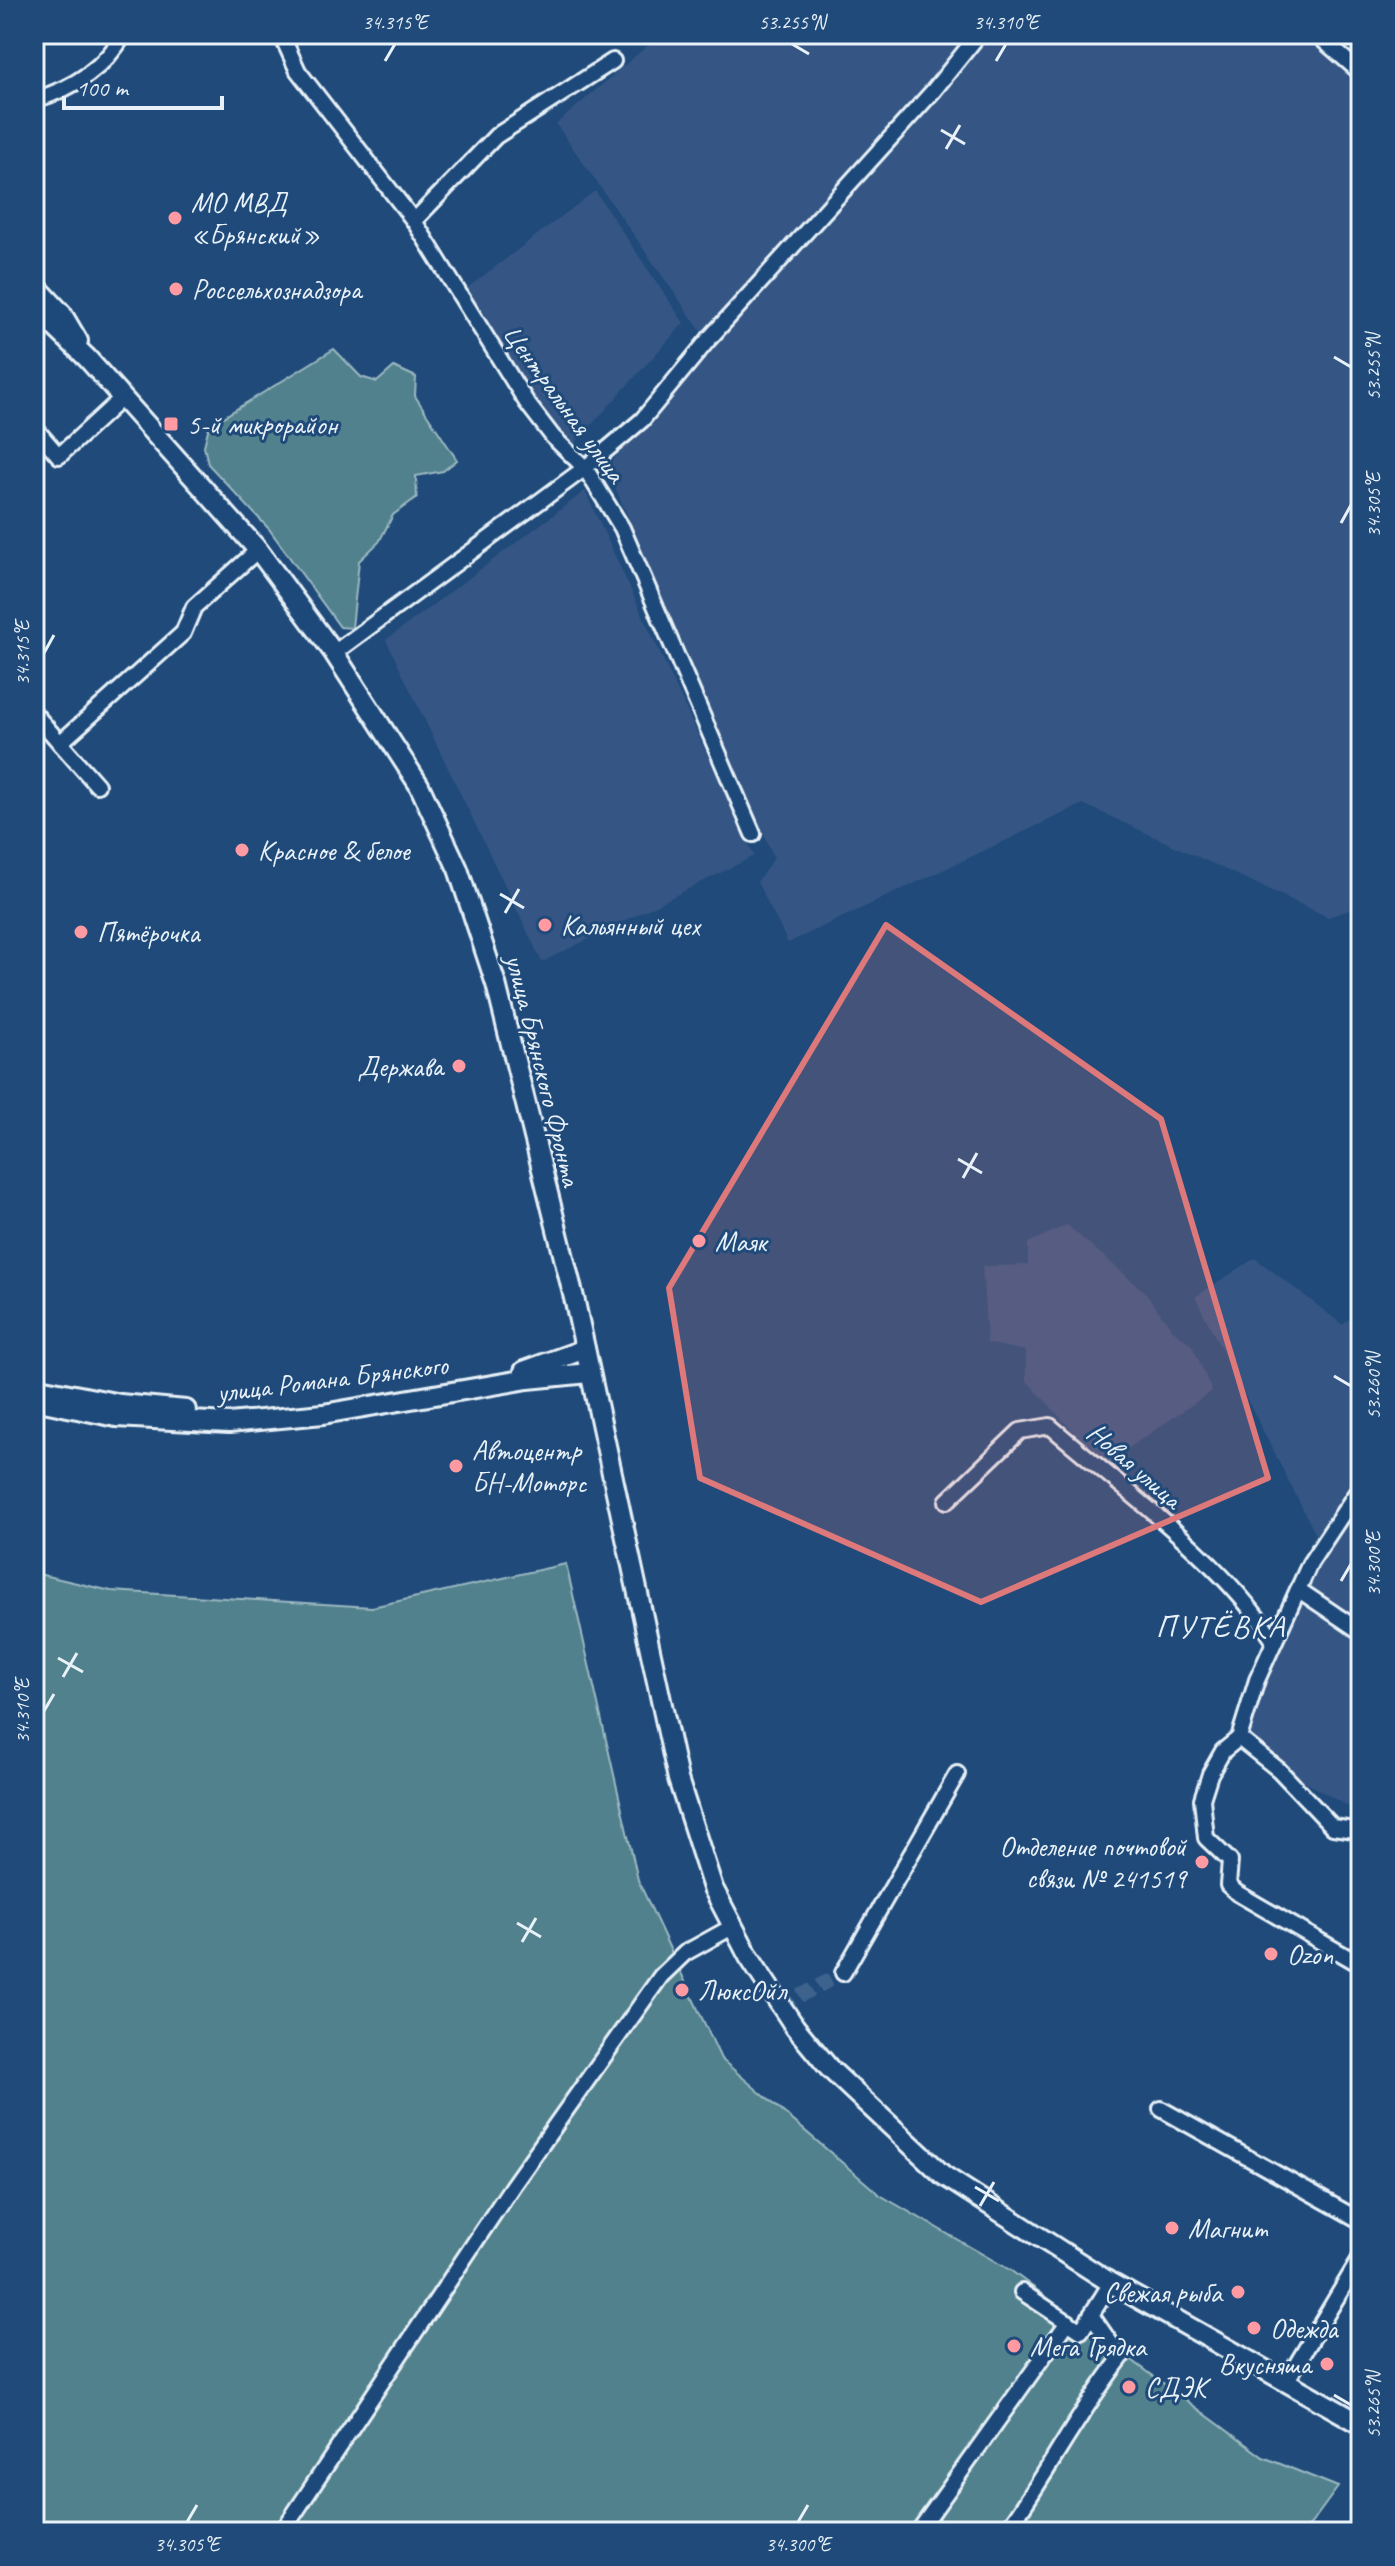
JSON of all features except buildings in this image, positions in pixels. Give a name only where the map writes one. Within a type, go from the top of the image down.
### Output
[{"type":"main road","name":"улица Брянского Фронта","points":[[34,284],[62,314],[87,358]]},
{"type":"main road","name":"улица Брянского Фронта","points":[[34,307],[123,397],[258,550],[334,653],[419,785],[464,887],[496,984],[585,1349],[660,1713],[695,1837],[732,1927],[795,2027],[873,2113],[943,2175],[1111,2283],[1361,2424]]},
{"type":"main road","name":"улица Романа Брянского","points":[[34,1387],[120,1404],[201,1412],[267,1412],[535,1369],[585,1349]]},
{"type":"main road","name":"улица Романа Брянского","points":[[34,1400],[116,1417],[229,1423],[323,1414],[528,1379],[589,1373]]},
{"type":"street","points":[[34,100],[69,89],[98,67],[124,34]]},
{"type":"street","name":"Центральная улица","points":[[281,34],[298,71],[414,221],[527,403],[553,437],[585,468],[622,528],[753,834]]},
{"type":"street","points":[[334,653],[585,468],[642,420],[708,340],[934,90],[979,34]]},
{"type":"street","points":[[1316,34],[1361,73]]},
{"type":"street","points":[[414,221],[496,136],[613,61]]},
{"type":"street","points":[[34,427],[59,456],[123,397]]},
{"type":"street","points":[[60,743],[183,633],[194,607],[258,550]]},
{"type":"street","points":[[34,713],[97,785]]},
{"type":"street","name":"Новая улица","points":[[947,1501],[1020,1431],[1050,1426],[1218,1572],[1254,1610],[1274,1641]]},
{"type":"street","points":[[1361,1486],[1310,1563],[1274,1641],[1239,1738],[1215,1761],[1202,1799],[1206,1838],[1230,1861],[1228,1885],[1361,1965]]},
{"type":"street","points":[[1299,1590],[1361,1632]]},
{"type":"street","points":[[1254,1610],[1279,1615],[1290,1609]]},
{"type":"street","points":[[1239,1738],[1279,1770],[1333,1827],[1361,1831]]},
{"type":"street","points":[[843,1973],[957,1774]]},
{"type":"street","points":[[282,2532],[513,2185],[661,1976],[685,1953],[732,1927]]},
{"type":"street","points":[[1161,2109],[1361,2221]]},
{"type":"street","points":[[1286,2382],[1361,2257]]},
{"type":"street","points":[[1022,2292],[1081,2331],[1111,2283]]},
{"type":"street","points":[[1006,2532],[1037,2488],[1054,2453],[1121,2358],[1091,2315]]},
{"type":"street","points":[[918,2532],[1068,2322]]},
{"type":"highlighted area","points":[[886,925],[1161,1119],[1268,1478],[981,1602],[700,1478],[669,1288]]},
{"type":"shaded area","points":[[661,34],[1361,34],[1361,906],[1328,917],[1083,804],[788,943],[757,882],[774,858],[607,468],[705,347],[701,331],[556,124]]},
{"type":"shaded area","points":[[595,191],[684,323],[574,444],[541,412],[466,289]]},
{"type":"shaded area","points":[[585,491],[754,856],[542,962],[386,640]]},
{"type":"shaded area","points":[[1067,1225],[1144,1291],[1172,1329],[1192,1345],[1212,1391],[1104,1465],[1026,1380],[1026,1351],[987,1343],[982,1266],[1028,1265],[1028,1243]]},
{"type":"shaded area","points":[[1255,1258],[1343,1325],[1361,1307],[1361,1814],[1246,1748],[1256,1691],[1317,1537],[1195,1297]]},
{"type":"green space","points":[[334,349],[361,377],[377,382],[394,367],[416,377],[415,396],[457,460],[443,471],[416,476],[417,497],[393,515],[379,542],[359,561],[352,628],[340,627],[269,529],[208,464],[204,446],[209,426]]},
{"type":"green space","points":[[566,1564],[638,1880],[721,2059],[880,2195],[1010,2270],[1263,2457],[1338,2487],[1305,2532],[34,2532],[34,1573],[111,1591],[372,1607]]},
{"type":"tunnel","points":[[781,2006],[843,1973]]},
{"type":"place","name":"МО МВД «Брянский»","points":[[175,218]]},
{"type":"place","name":"Россельхознадзора","points":[[176,289]]},
{"type":"place","name":"5-й микрорайон","points":[[171,424]]},
{"type":"place","name":"Красное & белое","points":[[242,850]]},
{"type":"place","name":"Кальянный цех","points":[[545,925]]},
{"type":"place","name":"Пятёрочка","points":[[81,932]]},
{"type":"place","name":"Держава","points":[[459,1066]]},
{"type":"place","name":"Маяк","points":[[699,1241]]},
{"type":"place","name":"Автоцентр БН-Моторс","points":[[456,1466]]},
{"type":"place","name":"Отделение почтовой связи № 241519","points":[[1202,1862]]},
{"type":"place","name":"Ozon","points":[[1271,1954]]},
{"type":"place","name":"ЛюксОйл","points":[[682,1990]]},
{"type":"place","name":"Магнит","points":[[1172,2228]]},
{"type":"place","name":"Свежая рыба","points":[[1238,2292]]},
{"type":"place","name":"Одежда","points":[[1254,2328]]},
{"type":"place","name":"Мега Грядка","points":[[1014,2346]]},
{"type":"place","name":"Вкусняша","points":[[1327,2364]]},
{"type":"place","name":"СДЭК","points":[[1129,2387]]},
{"type":"district","name":"ПУТЁВКА","points":[[1221,1626]]}]
